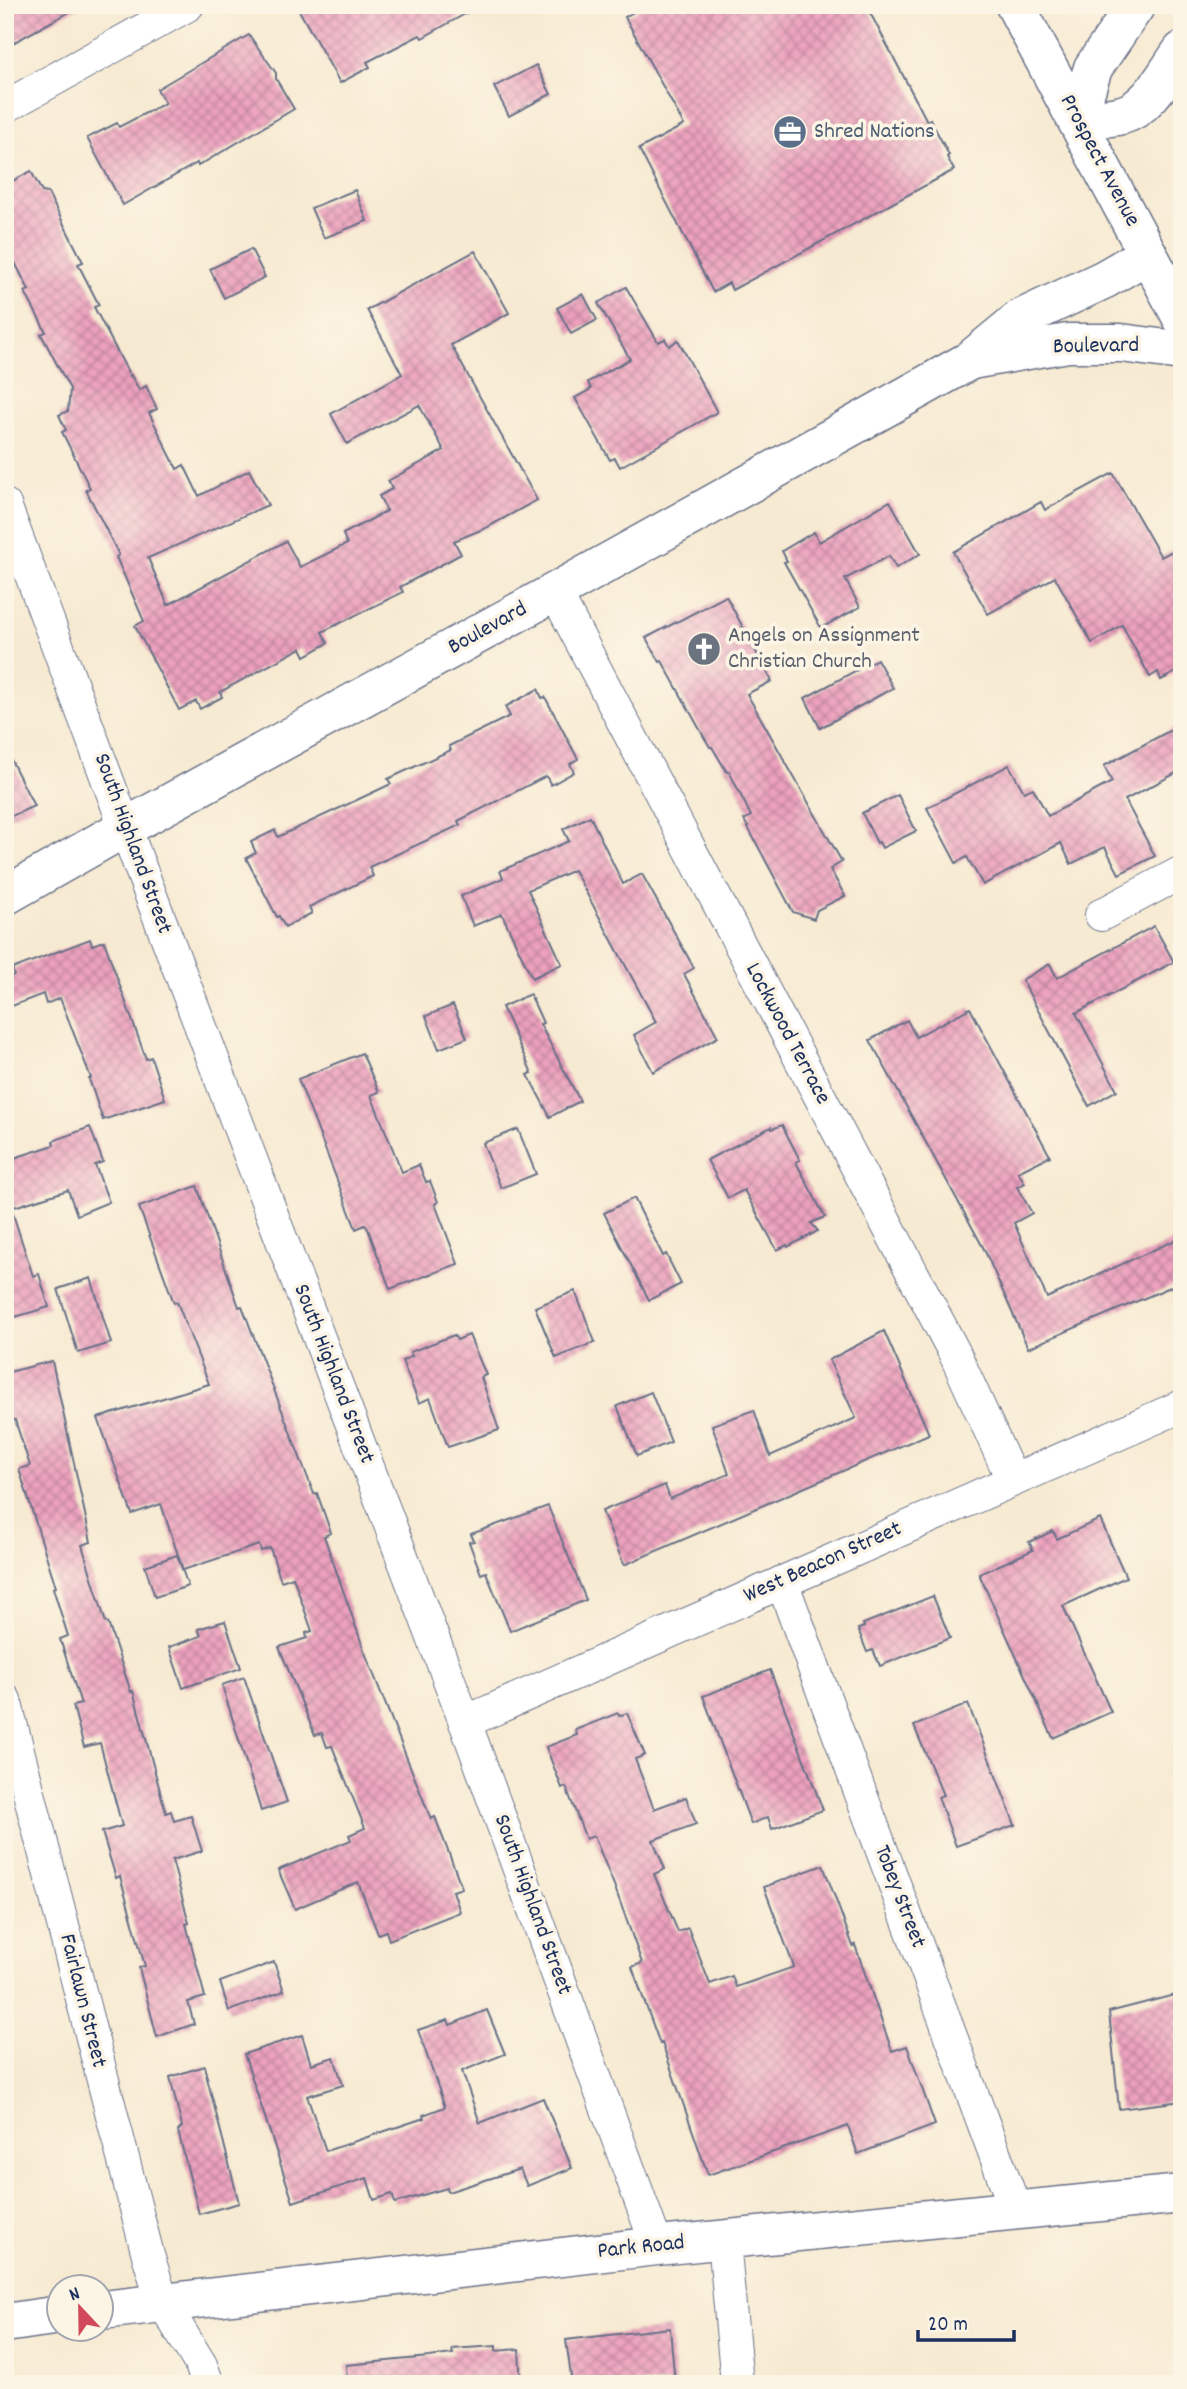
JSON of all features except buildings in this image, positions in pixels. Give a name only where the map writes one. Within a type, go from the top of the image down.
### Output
[{"type":"main road","name":"Prospect Avenue","points":[[1015,5],[1182,318]]},
{"type":"main road","points":[[1136,5],[1093,68],[1077,119],[1121,116],[1134,110],[1148,98],[1182,51]]},
{"type":"main road","name":"Boulevard","points":[[5,896],[969,360],[1020,319],[1105,279],[1148,254]]},
{"type":"main road","name":"Boulevard","points":[[969,360],[1068,343],[1121,343],[1182,351]]},
{"type":"main road","name":"Park Road","points":[[116,2308],[657,2246],[1182,2194]]},
{"type":"main road","points":[[5,2323],[46,2317]]},
{"type":"street","points":[[5,107],[188,5]]},
{"type":"street","name":"South Highland Street","points":[[5,505],[465,1722],[657,2246]]},
{"type":"street","name":"Lockwood Terrace","points":[[555,592],[954,1352],[1012,1479]]},
{"type":"street","points":[[1101,915],[1182,872]]},
{"type":"street","name":"West Beacon Street","points":[[465,1722],[1182,1406]]},
{"type":"street","name":"Tobey Street","points":[[782,1582],[1016,2211]]},
{"type":"street","name":"Fairlawn Street","points":[[5,1700],[144,2241],[162,2301],[201,2365],[208,2384]]},
{"type":"street","points":[[724,2240],[737,2384]]},
{"type":"place","name":"Shred Nations","points":[[790,132]]},
{"type":"place","name":"Angels on Assignment Christian Church","points":[[704,649]]}]
